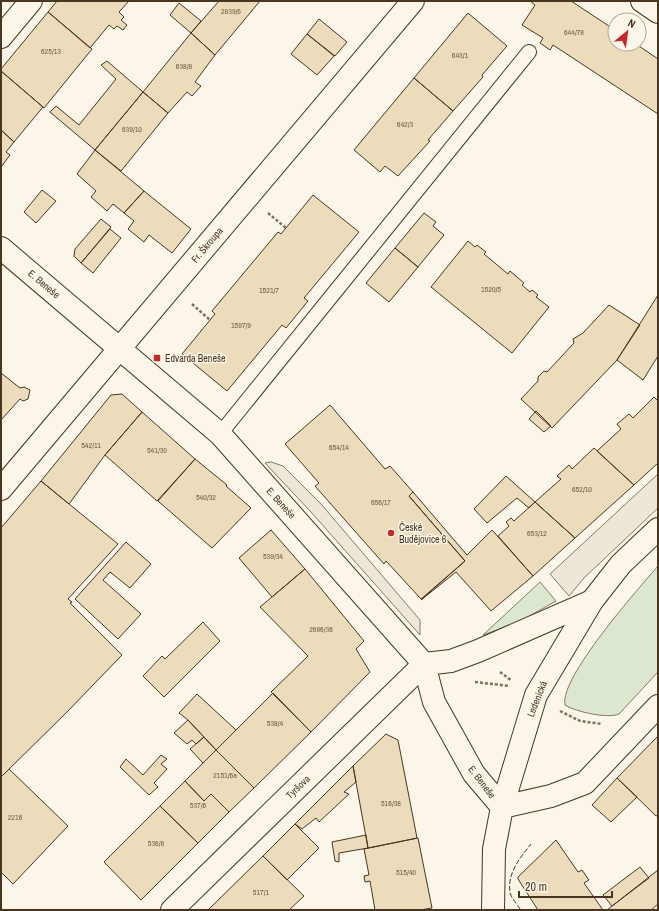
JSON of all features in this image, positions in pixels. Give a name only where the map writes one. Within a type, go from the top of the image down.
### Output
[{"type":"street","points":[[1,37],[31,1]]},
{"type":"street","name":"Fr. Škroupa","points":[[1,489],[413,1]]},
{"type":"street","points":[[642,1],[658,12]]},
{"type":"street","name":"E. Beneše","points":[[1,248],[220,434],[424,664],[434,702],[474,774],[502,807]]},
{"type":"street","name":"Ledenická","points":[[493,910],[494,849],[502,807],[536,695],[592,601],[621,564],[658,529]]},
{"type":"street","name":"Ledenická","points":[[424,664],[451,661],[478,651],[592,601]]},
{"type":"street","name":"Tyršova","points":[[172,910],[424,664]]},
{"type":"street","points":[[502,807],[551,796],[585,783],[658,706]]},
{"type":"lane","points":[[220,434],[529,52]]},
{"type":"path","points":[[263,209],[286,228]]},
{"type":"path","points":[[188,300],[210,320]]},
{"type":"path","points":[[496,669],[515,682]]},
{"type":"path","points":[[468,681],[514,686]]},
{"type":"path","points":[[556,710],[580,721],[602,724],[608,722]]},
{"type":"green space","points":[[658,566],[658,672],[619,714],[607,716],[592,714],[570,708],[565,705],[566,692],[574,675],[587,655],[602,634]]},
{"type":"green space","points":[[540,582],[556,601],[517,623],[483,635]]},
{"type":"shaded area","points":[[271,462],[283,466],[321,504],[420,620],[420,635],[311,512],[265,463]]},
{"type":"shaded area","points":[[658,474],[658,508],[584,578],[569,596],[550,574]]},
{"type":"building","points":[[57,1],[129,1],[119,12],[124,17],[121,20],[127,25],[123,30],[117,26],[114,29],[109,25],[90,48],[48,12]]},
{"type":"building","points":[[219,1],[260,1],[215,55],[191,33]]},
{"type":"building","points":[[530,1],[571,1],[607,25],[607,52],[647,52],[658,59],[658,114],[553,45],[550,50],[540,43],[543,38],[522,25],[535,5]]},
{"type":"building","points":[[179,3],[201,21],[191,33],[170,15]]},
{"type":"building","points":[[48,12],[92,49],[44,108],[1,71],[1,69]]},
{"type":"building","points":[[468,13],[507,46],[482,75],[483,77],[453,111],[414,78]]},
{"type":"building","points":[[319,19],[347,42],[335,56],[307,34]]},
{"type":"building","points":[[191,33],[215,55],[195,82],[201,86],[192,96],[187,92],[168,113],[143,92]]},
{"type":"building","points":[[307,34],[334,56],[317,75],[291,54]]},
{"type":"building","points":[[107,61],[143,92],[95,150],[50,112],[56,106],[79,125],[116,79],[101,65]]},
{"type":"building","points":[[1,71],[43,107],[14,142],[1,130]]},
{"type":"building","points":[[414,78],[453,111],[428,140],[430,141],[398,176],[385,166],[380,172],[354,150]]},
{"type":"building","points":[[143,92],[168,113],[121,171],[95,150]]},
{"type":"building","points":[[1,130],[14,142],[6,152],[10,155],[1,167]]},
{"type":"building","points":[[95,150],[144,191],[124,213],[113,204],[107,211],[91,197],[96,191],[77,174]]},
{"type":"building","points":[[42,190],[56,201],[36,223],[24,212]]},
{"type":"building","points":[[144,191],[191,229],[172,253],[149,235],[144,242],[128,229],[134,221],[124,213]]},
{"type":"building","points":[[313,195],[359,232],[304,298],[308,301],[286,328],[282,325],[227,391],[182,354],[215,314],[212,311],[278,232],[281,234]]},
{"type":"building","points":[[424,213],[436,222],[433,226],[444,235],[418,267],[395,248]]},
{"type":"building","points":[[101,219],[111,227],[81,263],[74,256],[75,249]]},
{"type":"building","points":[[110,229],[121,238],[93,273],[81,263]]},
{"type":"building","points":[[468,241],[475,247],[477,245],[486,252],[484,254],[508,274],[510,271],[524,283],[522,285],[530,292],[532,290],[538,295],[536,297],[549,307],[512,353],[431,287]]},
{"type":"building","points":[[395,248],[418,267],[389,302],[366,283]]},
{"type":"building","points":[[658,295],[658,356],[643,380],[617,360]]},
{"type":"building","points":[[609,305],[640,325],[617,360],[552,428],[521,399],[538,381],[538,377],[544,371],[547,372],[574,343],[573,339],[583,333]]},
{"type":"building","points":[[1,373],[20,388],[24,387],[30,390],[28,399],[23,401],[20,399],[1,420]]},
{"type":"building","points":[[122,394],[142,412],[105,455],[69,504],[41,481],[111,395]]},
{"type":"building","points":[[654,397],[658,401],[658,463],[634,485],[597,451],[621,429],[617,424],[629,414],[633,418]]},
{"type":"building","points":[[330,405],[385,469],[390,466],[413,492],[409,496],[465,561],[421,599],[386,561],[384,564],[315,486],[319,483],[285,444]]},
{"type":"building","points":[[536,411],[551,426],[544,432],[529,419]]},
{"type":"building","points":[[142,412],[195,459],[157,501],[105,455]]},
{"type":"building","points":[[594,448],[634,485],[575,538],[535,502],[561,479],[557,476],[569,465],[572,469]]},
{"type":"building","points":[[195,459],[227,485],[226,486],[251,508],[212,548],[158,501]]},
{"type":"building","points":[[506,476],[535,502],[529,508],[517,498],[487,523],[474,509]]},
{"type":"building","points":[[41,481],[118,544],[68,599],[72,602],[70,603],[122,655],[1,777],[1,528]]},
{"type":"building","points":[[413,492],[467,555],[492,530],[533,576],[491,611],[456,572],[421,600],[465,561],[409,496]]},
{"type":"building","points":[[535,502],[575,538],[533,576],[498,536],[509,526],[506,522],[511,518],[514,521]]},
{"type":"building","points":[[271,530],[305,569],[272,597],[239,558]]},
{"type":"building","points":[[126,542],[151,564],[130,588],[110,572],[103,580],[141,614],[118,639],[75,599]]},
{"type":"building","points":[[305,569],[364,641],[356,649],[370,672],[311,732],[271,692],[308,656],[260,607]]},
{"type":"building","points":[[203,622],[220,641],[164,697],[143,676],[162,656],[165,659]]},
{"type":"building","points":[[273,693],[311,732],[254,788],[216,750]]},
{"type":"building","points":[[197,694],[236,730],[216,750],[188,720],[179,713]]},
{"type":"building","points":[[188,720],[204,737],[196,744],[192,740],[187,744],[174,733]]},
{"type":"building","points":[[386,734],[398,740],[417,838],[368,848],[353,766]]},
{"type":"building","points":[[658,736],[658,815],[656,816],[617,778]]},
{"type":"building","points":[[204,737],[216,750],[203,763],[190,749]]},
{"type":"building","points":[[216,750],[254,788],[229,812],[211,794],[204,801],[185,781]]},
{"type":"building","points":[[161,755],[167,759],[161,764],[167,769],[154,783],[158,787],[149,795],[120,767],[126,759],[143,775]]},
{"type":"building","points":[[353,766],[356,782],[344,792],[349,794],[319,822],[316,818],[302,829],[295,824]]},
{"type":"building","points":[[9,769],[68,826],[13,884],[1,872],[1,777]]},
{"type":"building","points":[[617,778],[637,797],[611,822],[592,805]]},
{"type":"building","points":[[185,781],[204,801],[211,794],[229,812],[198,843],[160,806]]},
{"type":"building","points":[[160,806],[198,843],[141,900],[104,862]]},
{"type":"building","points":[[295,824],[319,848],[287,880],[263,856]]},
{"type":"building","points":[[366,835],[368,848],[339,853],[339,862],[335,861],[332,842]]},
{"type":"building","points":[[418,838],[432,908],[420,910],[375,910],[370,881],[365,882],[364,876],[369,875],[364,849]]},
{"type":"building","points":[[556,840],[578,872],[582,870],[589,880],[584,883],[603,910],[538,910],[518,877]]},
{"type":"building","points":[[263,856],[304,896],[289,910],[208,910]]},
{"type":"building","points":[[640,867],[649,878],[612,906],[603,895]]},
{"type":"building","points":[[658,870],[658,904],[651,910],[607,910]]},
{"type":"fence","points":[[520,909],[510,892],[510,878],[515,866],[531,844]]},
{"type":"place","name":"Edvarda Beneše","points":[[157,358]]},
{"type":"place","name":"České Budějovice 6","points":[[391,533]]}]
